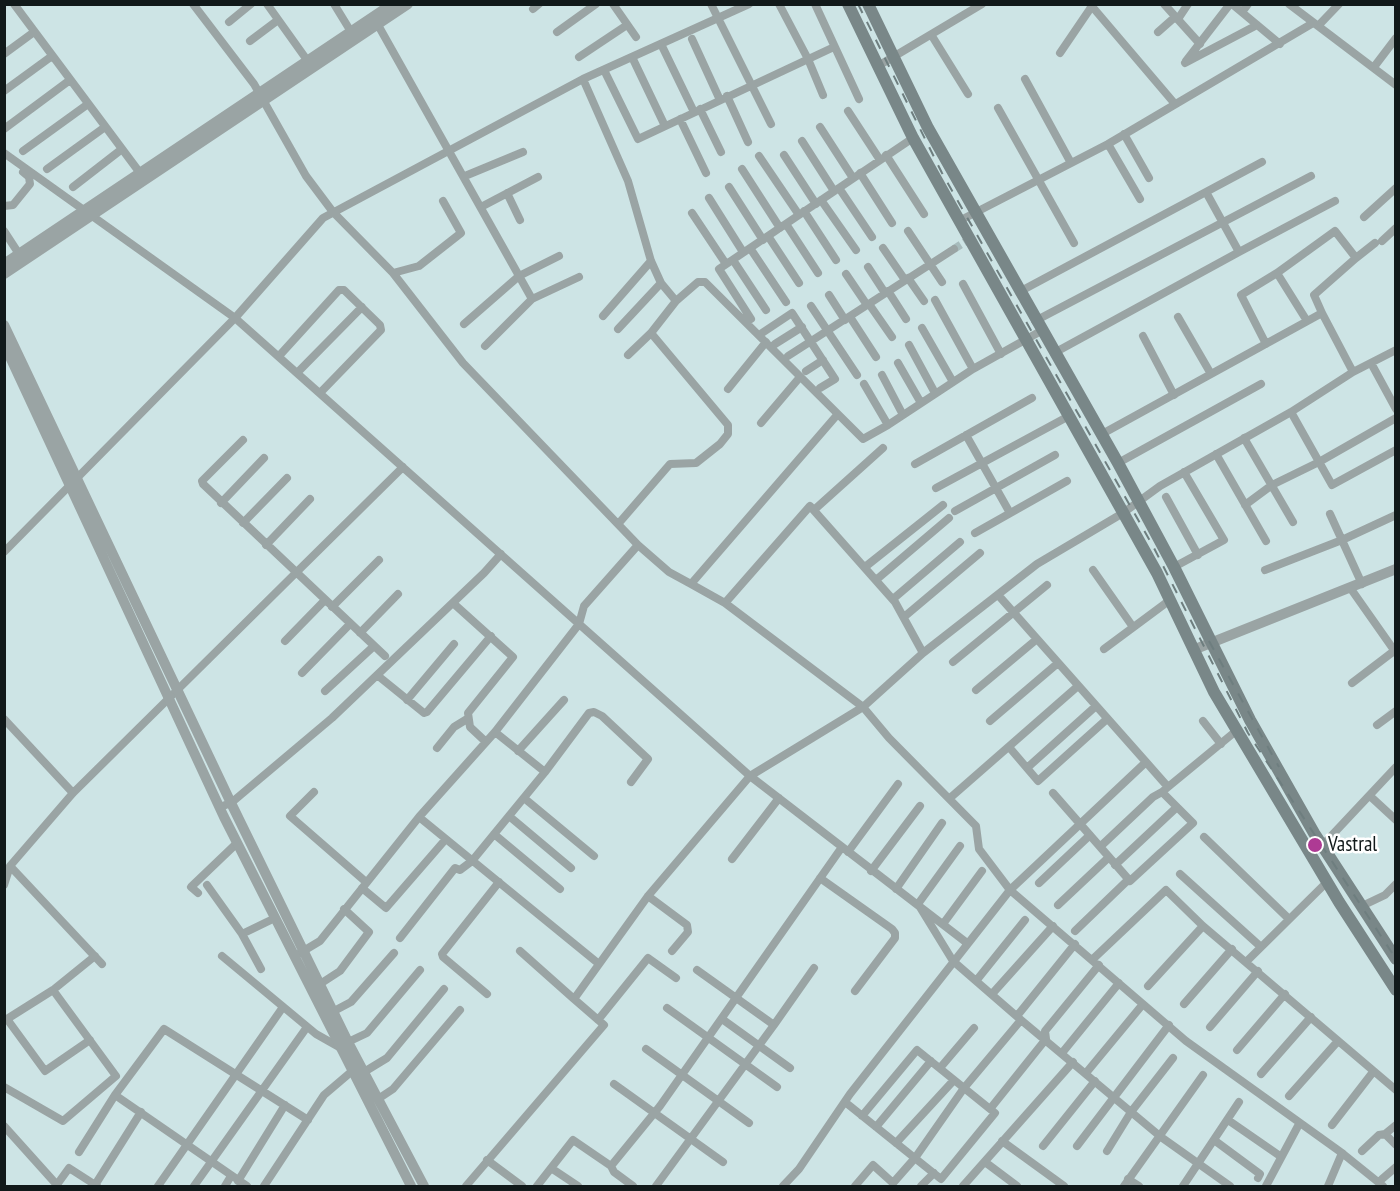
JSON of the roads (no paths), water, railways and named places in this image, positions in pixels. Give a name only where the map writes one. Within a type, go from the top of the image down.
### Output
[{"type":"main road","points":[[849,4],[913,138],[959,221],[967,240],[1123,513],[1236,731],[1395,990]]},
{"type":"main road","points":[[868,4],[974,214],[1118,463],[1174,567],[1209,642],[1250,720],[1324,847],[1395,959]]},
{"type":"street","points":[[4,10],[13,4],[140,173]]},
{"type":"street","points":[[193,4],[261,96],[306,176],[333,212],[393,273],[463,363],[638,545],[669,572],[725,603],[863,707],[889,738],[976,826],[979,849],[1010,890],[1186,1041],[1382,1183],[1395,1167]]},
{"type":"street","points":[[229,22],[251,4]]},
{"type":"street","points":[[267,4],[307,60]]},
{"type":"street","points":[[334,4],[354,36]]},
{"type":"street","points":[[4,274],[140,173],[354,36],[392,4]]},
{"type":"street","points":[[4,264],[87,213],[261,96],[307,60],[378,25],[408,4]]},
{"type":"street","points":[[557,32],[596,4]]},
{"type":"street","points":[[613,4],[636,37]]},
{"type":"street","points":[[711,4],[749,85],[771,124]]},
{"type":"street","points":[[779,4],[808,58],[823,95]]},
{"type":"street","points":[[814,4],[859,99]]},
{"type":"street","points":[[878,66],[894,59],[982,4]]},
{"type":"street","points":[[1164,4],[1200,44]]},
{"type":"street","points":[[1158,32],[1176,18],[1188,4]]},
{"type":"street","points":[[1257,25],[1185,63],[1231,4],[1242,12],[1280,44]]},
{"type":"street","points":[[1242,12],[1248,4]]},
{"type":"street","points":[[1289,4],[1395,84]]},
{"type":"street","points":[[959,221],[1108,144],[1316,25],[1339,4]]},
{"type":"street","points":[[4,552],[235,318],[323,218],[583,79],[749,5]]},
{"type":"street","points":[[1060,53],[1091,5],[1176,104]]},
{"type":"street","points":[[250,41],[279,20]]},
{"type":"street","points":[[579,57],[627,24]]},
{"type":"street","points":[[378,25],[450,149],[532,299]]},
{"type":"street","points":[[4,54],[34,32]]},
{"type":"street","points":[[932,36],[968,94]]},
{"type":"street","points":[[1374,67],[1395,38]]},
{"type":"street","points":[[692,39],[748,142]]},
{"type":"street","points":[[660,44],[721,152]]},
{"type":"street","points":[[604,70],[638,139],[834,46]]},
{"type":"street","points":[[4,91],[52,56]]},
{"type":"street","points":[[632,57],[665,126]]},
{"type":"street","points":[[583,79],[628,181],[651,261],[661,283],[676,301]]},
{"type":"street","points":[[1025,79],[1071,163]]},
{"type":"street","points":[[4,129],[70,80]]},
{"type":"street","points":[[23,151],[88,104]]},
{"type":"street","points":[[998,108],[1074,243]]},
{"type":"street","points":[[848,111],[924,214]]},
{"type":"street","points":[[681,119],[705,174]]},
{"type":"street","points":[[47,169],[105,127]]},
{"type":"street","points":[[820,127],[892,223]]},
{"type":"street","points":[[1124,134],[1149,178]]},
{"type":"street","points":[[750,319],[719,269],[913,138]]},
{"type":"street","points":[[802,141],[872,237]]},
{"type":"street","points":[[1108,144],[1140,199]]},
{"type":"street","points":[[73,187],[122,149]]},
{"type":"street","points":[[465,176],[523,152]]},
{"type":"street","points":[[784,155],[856,250]]},
{"type":"street","points":[[759,156],[836,260]]},
{"type":"street","points":[[8,160],[235,318],[750,776],[967,943]]},
{"type":"street","points":[[4,206],[12,206],[30,184],[29,177],[8,160]]},
{"type":"street","points":[[1019,292],[1262,162]]},
{"type":"street","points":[[742,169],[818,273]]},
{"type":"street","points":[[628,355],[651,333],[676,301],[698,282],[705,282],[803,374],[837,415],[863,439],[973,369],[1026,340],[1038,326],[1311,176]]},
{"type":"street","points":[[481,207],[538,177]]},
{"type":"street","points":[[729,187],[800,284]]},
{"type":"street","points":[[1364,217],[1395,188]]},
{"type":"street","points":[[1206,192],[1239,252]]},
{"type":"street","points":[[507,193],[520,220]]},
{"type":"street","points":[[710,198],[786,302]]},
{"type":"street","points":[[393,273],[419,266],[461,234],[443,201]]},
{"type":"street","points":[[1054,353],[1335,201]]},
{"type":"street","points":[[692,213],[766,310]]},
{"type":"street","points":[[1353,372],[1314,295],[1395,228]]},
{"type":"street","points":[[4,231],[19,254]]},
{"type":"street","points":[[908,231],[942,282]]},
{"type":"street","points":[[1266,344],[1241,296],[1335,231],[1356,258]]},
{"type":"street","points":[[883,248],[924,302]]},
{"type":"street","points":[[788,356],[954,249]]},
{"type":"street","points":[[464,324],[519,276],[559,256]]},
{"type":"street","points":[[603,316],[651,261]]},
{"type":"street","points":[[868,267],[906,320]]},
{"type":"street","points":[[1277,273],[1307,321]]},
{"type":"street","points":[[846,274],[892,337]]},
{"type":"street","points":[[484,346],[532,299],[579,277]]},
{"type":"street","points":[[618,329],[661,283]]},
{"type":"street","points":[[963,284],[1001,354]]},
{"type":"street","points":[[279,356],[339,291],[344,290],[380,325],[381,330],[320,393]]},
{"type":"street","points":[[829,295],[876,357]]},
{"type":"street","points":[[935,300],[973,369]]},
{"type":"street","points":[[811,306],[857,375]]},
{"type":"street","points":[[297,373],[362,307]]},
{"type":"street","points":[[762,333],[792,313],[835,379],[820,388]]},
{"type":"street","points":[[1102,434],[1322,313]]},
{"type":"street","points":[[1178,317],[1211,374]]},
{"type":"street","points":[[4,325],[74,483],[225,805],[344,1045],[364,1072],[424,1186]]},
{"type":"street","points":[[728,388],[771,343],[802,327]]},
{"type":"street","points":[[922,328],[953,382]]},
{"type":"street","points":[[619,523],[670,464],[696,463],[720,444],[728,434],[728,425],[651,333]]},
{"type":"street","points":[[1143,336],[1174,395]]},
{"type":"street","points":[[4,344],[74,483]]},
{"type":"street","points":[[909,345],[935,393]]},
{"type":"street","points":[[574,999],[648,896],[750,776],[863,707],[923,653],[999,596],[1037,564],[1123,513],[1184,472],[1291,412],[1353,372],[1395,351]]},
{"type":"street","points":[[761,423],[803,374],[823,360]]},
{"type":"street","points":[[898,363],[921,403]]},
{"type":"street","points":[[1371,363],[1395,409]]},
{"type":"street","points":[[882,375],[903,415]]},
{"type":"street","points":[[864,384],[888,425]]},
{"type":"street","points":[[1118,463],[1261,384]]},
{"type":"street","points":[[915,464],[1032,398]]},
{"type":"street","points":[[1291,412],[1332,485],[1395,450]]},
{"type":"street","points":[[691,584],[837,415]]},
{"type":"street","points":[[936,488],[1069,416]]},
{"type":"street","points":[[1245,505],[1272,485],[1319,462],[1395,418]]},
{"type":"street","points":[[966,435],[1010,513]]},
{"type":"street","points":[[1244,438],[1293,522]]},
{"type":"street","points":[[243,440],[202,481],[221,503],[385,656]]},
{"type":"street","points":[[814,510],[883,448]]},
{"type":"street","points":[[1216,454],[1266,541]]},
{"type":"street","points":[[876,580],[952,514],[1055,455]]},
{"type":"street","points":[[221,503],[264,458]]},
{"type":"street","points":[[4,885],[10,866],[74,793],[403,467]]},
{"type":"street","points":[[1174,567],[1224,540],[1184,472]]},
{"type":"street","points":[[243,523],[287,478]]},
{"type":"street","points":[[975,533],[1067,481]]},
{"type":"street","points":[[1166,497],[1198,555]]},
{"type":"street","points":[[266,545],[310,499]]},
{"type":"street","points":[[865,567],[943,505]]},
{"type":"street","points":[[725,603],[810,506],[893,599],[923,653]]},
{"type":"street","points":[[1330,514],[1362,584]]},
{"type":"street","points":[[1265,570],[1342,540],[1395,515]]},
{"type":"street","points":[[893,599],[960,542]]},
{"type":"street","points":[[298,953],[320,941],[419,817],[495,732],[579,624],[584,606],[638,545]]},
{"type":"street","points":[[904,618],[980,553]]},
{"type":"street","points":[[225,805],[332,718],[501,554]]},
{"type":"street","points":[[285,641],[379,560]]},
{"type":"street","points":[[1193,650],[1350,589],[1395,569]]},
{"type":"street","points":[[1093,570],[1133,627]]},
{"type":"street","points":[[953,662],[1047,585]]},
{"type":"street","points":[[1350,589],[1395,652],[1352,683]]},
{"type":"street","points":[[360,633],[398,594]]},
{"type":"street","points":[[999,596],[1146,762],[1177,807],[1193,823],[1130,881],[1129,879],[1075,931]]},
{"type":"street","points":[[1104,649],[1170,600]]},
{"type":"street","points":[[453,603],[513,657],[468,713],[467,719],[470,727],[486,742]]},
{"type":"street","points":[[302,673],[350,624]]},
{"type":"street","points":[[378,675],[427,712],[491,636]]},
{"type":"street","points":[[976,690],[1037,639]]},
{"type":"street","points":[[407,699],[454,644]]},
{"type":"street","points":[[325,691],[374,646]]},
{"type":"street","points":[[990,721],[1058,663]]},
{"type":"street","points":[[950,798],[1078,686]]},
{"type":"street","points":[[518,751],[564,700]]},
{"type":"street","points":[[1027,768],[1096,706]]},
{"type":"street","points":[[1377,725],[1395,711]]},
{"type":"street","points":[[400,938],[455,868],[460,870],[472,861],[590,713],[594,712],[648,759],[632,782]]},
{"type":"street","points":[[4,719],[74,793]]},
{"type":"street","points":[[437,748],[454,728],[467,719]]},
{"type":"street","points":[[1009,747],[1038,781],[1107,719]]},
{"type":"street","points":[[1203,722],[1221,744]]},
{"type":"street","points":[[1102,845],[1153,797],[1165,790],[1236,731]]},
{"type":"street","points":[[495,732],[545,772]]},
{"type":"street","points":[[783,1186],[953,961],[1010,890],[1146,762]]},
{"type":"street","points":[[1310,854],[1324,847],[1395,767]]},
{"type":"street","points":[[611,1166],[654,1113],[820,878],[898,784]]},
{"type":"street","points":[[314,792],[290,816],[386,908],[446,840]]},
{"type":"street","points":[[1053,793],[1090,835],[1102,845],[1108,858],[1129,879]]},
{"type":"street","points":[[1370,796],[1395,817]]},
{"type":"street","points":[[524,798],[594,856]]},
{"type":"street","points":[[732,859],[779,798]]},
{"type":"street","points":[[225,805],[237,843],[275,918],[320,984],[334,1011],[351,1072],[411,1186]]},
{"type":"street","points":[[871,871],[920,806]]},
{"type":"street","points":[[1115,865],[1177,807]]},
{"type":"street","points":[[509,816],[571,868]]},
{"type":"street","points":[[419,817],[599,964]]},
{"type":"street","points":[[896,889],[942,823]]},
{"type":"street","points":[[494,834],[560,889]]},
{"type":"street","points":[[1038,883],[1090,835]]},
{"type":"street","points":[[1204,837],[1289,919]]},
{"type":"street","points":[[198,893],[191,887],[237,843]]},
{"type":"street","points":[[918,904],[960,846]]},
{"type":"street","points":[[1058,905],[1108,858]]},
{"type":"street","points":[[10,866],[102,964]]},
{"type":"street","points":[[943,924],[981,871]]},
{"type":"street","points":[[1180,874],[1261,947]]},
{"type":"street","points":[[820,878],[895,933],[895,938],[855,991]]},
{"type":"street","points":[[487,994],[442,954],[500,882]]},
{"type":"street","points":[[1247,961],[1327,882]]},
{"type":"street","points":[[1364,904],[1385,894],[1395,884]]},
{"type":"street","points":[[207,885],[242,934],[261,969]]},
{"type":"street","points":[[990,1109],[1046,1039],[1045,1030],[1096,962],[1166,890],[1203,926],[1247,961],[1395,1090]]},
{"type":"street","points":[[648,896],[687,925],[688,932],[672,951]]},
{"type":"street","points":[[918,904],[953,961],[1161,1137],[1230,1186]]},
{"type":"street","points":[[320,984],[340,971],[369,932],[344,909]]},
{"type":"street","points":[[242,934],[275,918]]},
{"type":"street","points":[[976,981],[1025,920]]},
{"type":"street","points":[[992,994],[1053,926]]},
{"type":"street","points":[[1148,986],[1203,926]]},
{"type":"street","points":[[855,1186],[873,1165],[893,1183],[915,1158],[964,1088],[1074,944]]},
{"type":"street","points":[[1184,1004],[1232,949]]},
{"type":"street","points":[[466,1186],[604,1025],[520,951]]},
{"type":"street","points":[[334,1011],[351,1002],[394,953]]},
{"type":"street","points":[[90,1040],[45,1071],[6,1020],[53,990],[95,956]]},
{"type":"street","points":[[222,956],[307,1027],[344,1045]]},
{"type":"street","points":[[598,1020],[648,958],[676,978]]},
{"type":"street","points":[[656,1186],[814,968]]},
{"type":"street","points":[[344,1045],[367,1033],[420,970]]},
{"type":"street","points":[[697,970],[774,1025]]},
{"type":"street","points":[[1210,1027],[1258,971]]},
{"type":"street","points":[[1062,1053],[1119,983]]},
{"type":"street","points":[[364,1072],[387,1058],[444,989]]},
{"type":"street","points":[[4,1087],[63,1121],[116,1076],[53,990]]},
{"type":"street","points":[[1237,1050],[1285,994]]},
{"type":"street","points":[[1086,1073],[1143,1004]]},
{"type":"street","points":[[158,1186],[283,1006]]},
{"type":"street","points":[[667,1008],[777,1087]]},
{"type":"street","points":[[378,1099],[393,1089],[460,1010]]},
{"type":"street","points":[[1261,1074],[1311,1017]]},
{"type":"street","points":[[722,1019],[790,1068]]},
{"type":"street","points":[[1077,1146],[1169,1025]]},
{"type":"street","points":[[195,1186],[307,1027]]},
{"type":"street","points":[[940,1068],[974,1028]]},
{"type":"street","points":[[79,1152],[115,1095],[164,1029],[308,1120]]},
{"type":"street","points":[[1288,1096],[1338,1041]]},
{"type":"street","points":[[646,1050],[749,1123]]},
{"type":"street","points":[[845,1102],[862,1116],[934,1173],[941,1179],[995,1113],[917,1050],[862,1116]]},
{"type":"street","points":[[1107,1151],[1131,1112],[1173,1058]]},
{"type":"street","points":[[876,1127],[931,1061]]},
{"type":"street","points":[[963,1186],[1029,1115],[1073,1062]]},
{"type":"street","points":[[264,1186],[324,1095],[351,1072]]},
{"type":"street","points":[[1332,1125],[1373,1072]]},
{"type":"street","points":[[1140,1186],[1126,1183],[1203,1075]]},
{"type":"street","points":[[896,1143],[954,1080]]},
{"type":"street","points":[[1043,1146],[1095,1081]]},
{"type":"street","points":[[614,1084],[723,1162]]},
{"type":"street","points":[[115,1095],[247,1186]]},
{"type":"street","points":[[1182,1186],[1199,1165],[1239,1102]]},
{"type":"street","points":[[225,1186],[235,1178],[285,1105]]},
{"type":"street","points":[[4,1126],[56,1186],[69,1168],[96,1186],[141,1113]]},
{"type":"street","points":[[1228,1120],[1280,1156]]},
{"type":"street","points":[[1362,1151],[1379,1134],[1385,1134],[1395,1125]]},
{"type":"street","points":[[1258,1178],[1266,1186],[1298,1126]]},
{"type":"street","points":[[1385,1134],[1395,1145]]},
{"type":"street","points":[[537,1186],[573,1140],[611,1166],[614,1172],[633,1186]]},
{"type":"street","points":[[1214,1140],[1260,1174],[1252,1186]]},
{"type":"street","points":[[1002,1142],[1064,1186]]},
{"type":"street","points":[[1328,1186],[1342,1153]]},
{"type":"street","points":[[487,1160],[522,1186]]},
{"type":"street","points":[[985,1162],[1017,1186]]},
{"type":"street","points":[[551,1168],[578,1186]]},
{"type":"street","points":[[921,1186],[934,1173]]},
{"type":"tunnel","points":[[954,249],[965,242]]},
{"type":"railway","points":[[858,4],[942,173],[1154,548],[1248,733],[1396,959]]},
{"type":"railway","points":[[1209,641],[1279,767]]},
{"type":"place","name":"Vastral","points":[[1315,845]]}]
